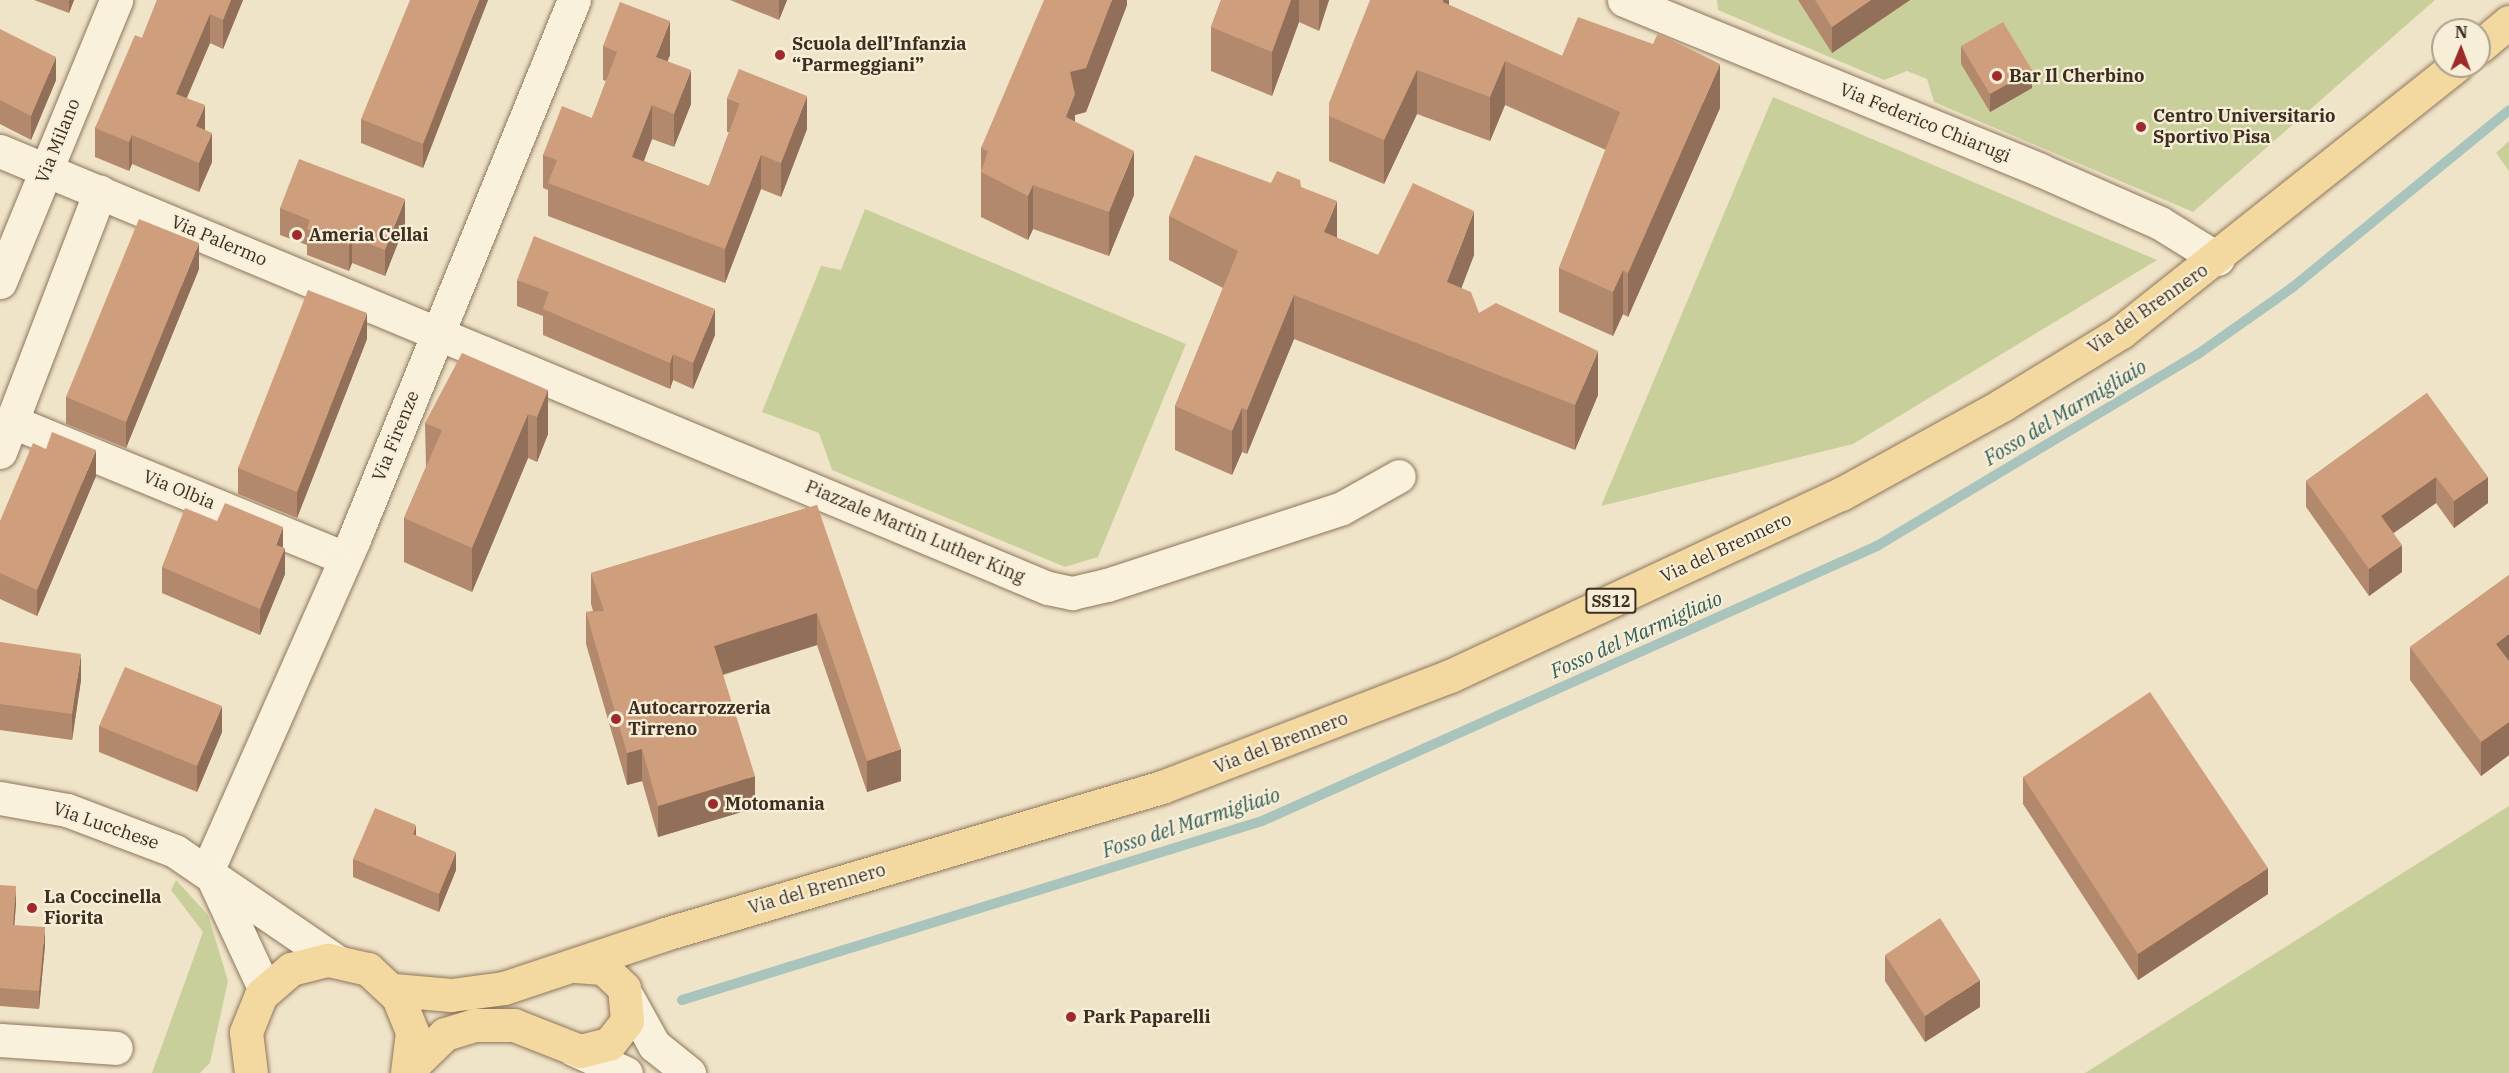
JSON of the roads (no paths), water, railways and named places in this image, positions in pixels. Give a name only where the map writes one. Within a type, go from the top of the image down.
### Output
[{"type":"main road","points":[[2491,37],[2509,22]]},
{"type":"main road","name":"Via del Brennero","points":[[394,990],[467,993],[575,966],[665,934],[1162,787],[1450,676],[1841,494],[2121,332],[2218,259],[2441,78]]},
{"type":"main road","points":[[408,1071],[445,1034],[474,1025],[514,1025],[573,1049],[595,1050],[613,1041],[627,1020],[628,998],[644,959],[665,934]]},
{"type":"main road","points":[[242,1068],[247,1025],[265,990],[297,966],[335,960],[368,969],[394,990],[412,1032],[408,1071]]},
{"type":"main road","name":"Via del Brennero","points":[[575,966],[609,971],[628,998]]},
{"type":"street","name":"Via Milano","points":[[0,282],[116,0]]},
{"type":"street","name":"Via Firenze","points":[[208,869],[345,558],[574,0]]},
{"type":"street","name":"Via Federico Chiarugi","points":[[1624,0],[2040,170],[2160,223],[2218,259]]},
{"type":"street","name":"Via Palermo","points":[[0,151],[437,334]]},
{"type":"street","points":[[0,452],[100,192]]},
{"type":"street","name":"Piazzale Martin Luther King","points":[[437,334],[1048,588],[1072,593],[1342,508],[1399,476]]},
{"type":"street","name":"Via Olbia","points":[[13,422],[345,558]]},
{"type":"street","name":"Via Lucchese","points":[[0,798],[103,822],[208,869],[335,960]]},
{"type":"street","points":[[208,869],[265,990]]},
{"type":"street","points":[[628,998],[654,1045],[688,1073]]},
{"type":"street","points":[[0,1040],[116,1048]]},
{"type":"street","points":[[573,1049],[626,1073]]},
{"type":"waterway","name":"Fosso del Marmigliaio","points":[[682,1000],[1262,821],[1877,546],[2198,354],[2293,287],[2509,110]]},
{"type":"place","name":"Scuola dell’Infanzia “Parmeggiani”","points":[[780,55]]},
{"type":"place","name":"Bar Il Cherbino","points":[[1997,76]]},
{"type":"place","name":"Centro Universitario Sportivo Pisa","points":[[2141,127]]},
{"type":"place","name":"Ameria Cellai","points":[[297,235]]},
{"type":"place","name":"Autocarrozzeria Tirreno","points":[[616,719]]},
{"type":"place","name":"Motomania","points":[[713,804]]},
{"type":"place","name":"La Coccinella Fiorita","points":[[32,908]]},
{"type":"place","name":"Park Paparelli","points":[[1071,1017]]}]
